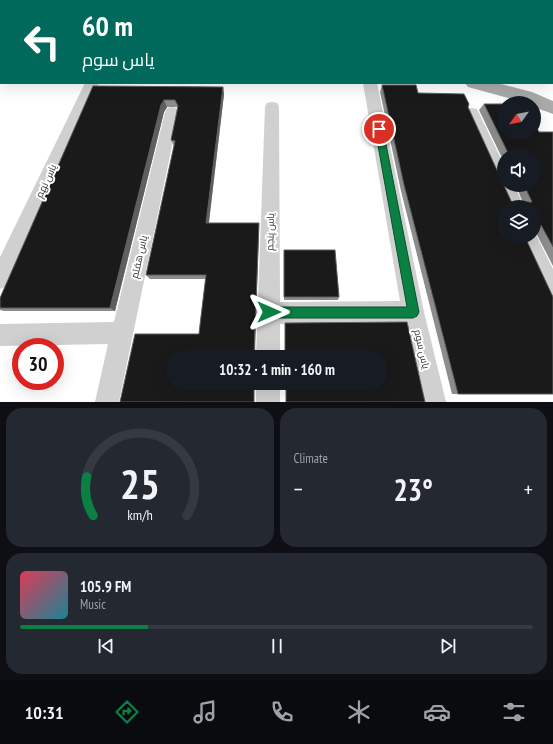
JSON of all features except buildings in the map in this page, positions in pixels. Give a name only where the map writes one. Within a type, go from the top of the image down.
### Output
[{"type":"main road","points":[[478,84],[526,96],[553,108]]},
{"type":"main road","points":[[520,84],[553,98]]},
{"type":"street","name":"یاس نهم","points":[[0,279],[8,243],[91,84]]},
{"type":"street","name":"یاس سوم","points":[[370,84],[413,312],[434,402]]},
{"type":"street","name":"یاس پنجم","points":[[268,350],[272,107]]},
{"type":"street","name":"یاس هفتم","points":[[107,402],[172,112]]},
{"type":"street","points":[[472,113],[497,168]]},
{"type":"street","points":[[531,244],[553,292]]},
{"type":"street","points":[[269,312],[413,312]]},
{"type":"street","points":[[0,335],[122,333]]},
{"type":"street","points":[[268,390],[268,402]]},
{"type":"route","points":[[269,312],[413,312],[379,129]]}]
